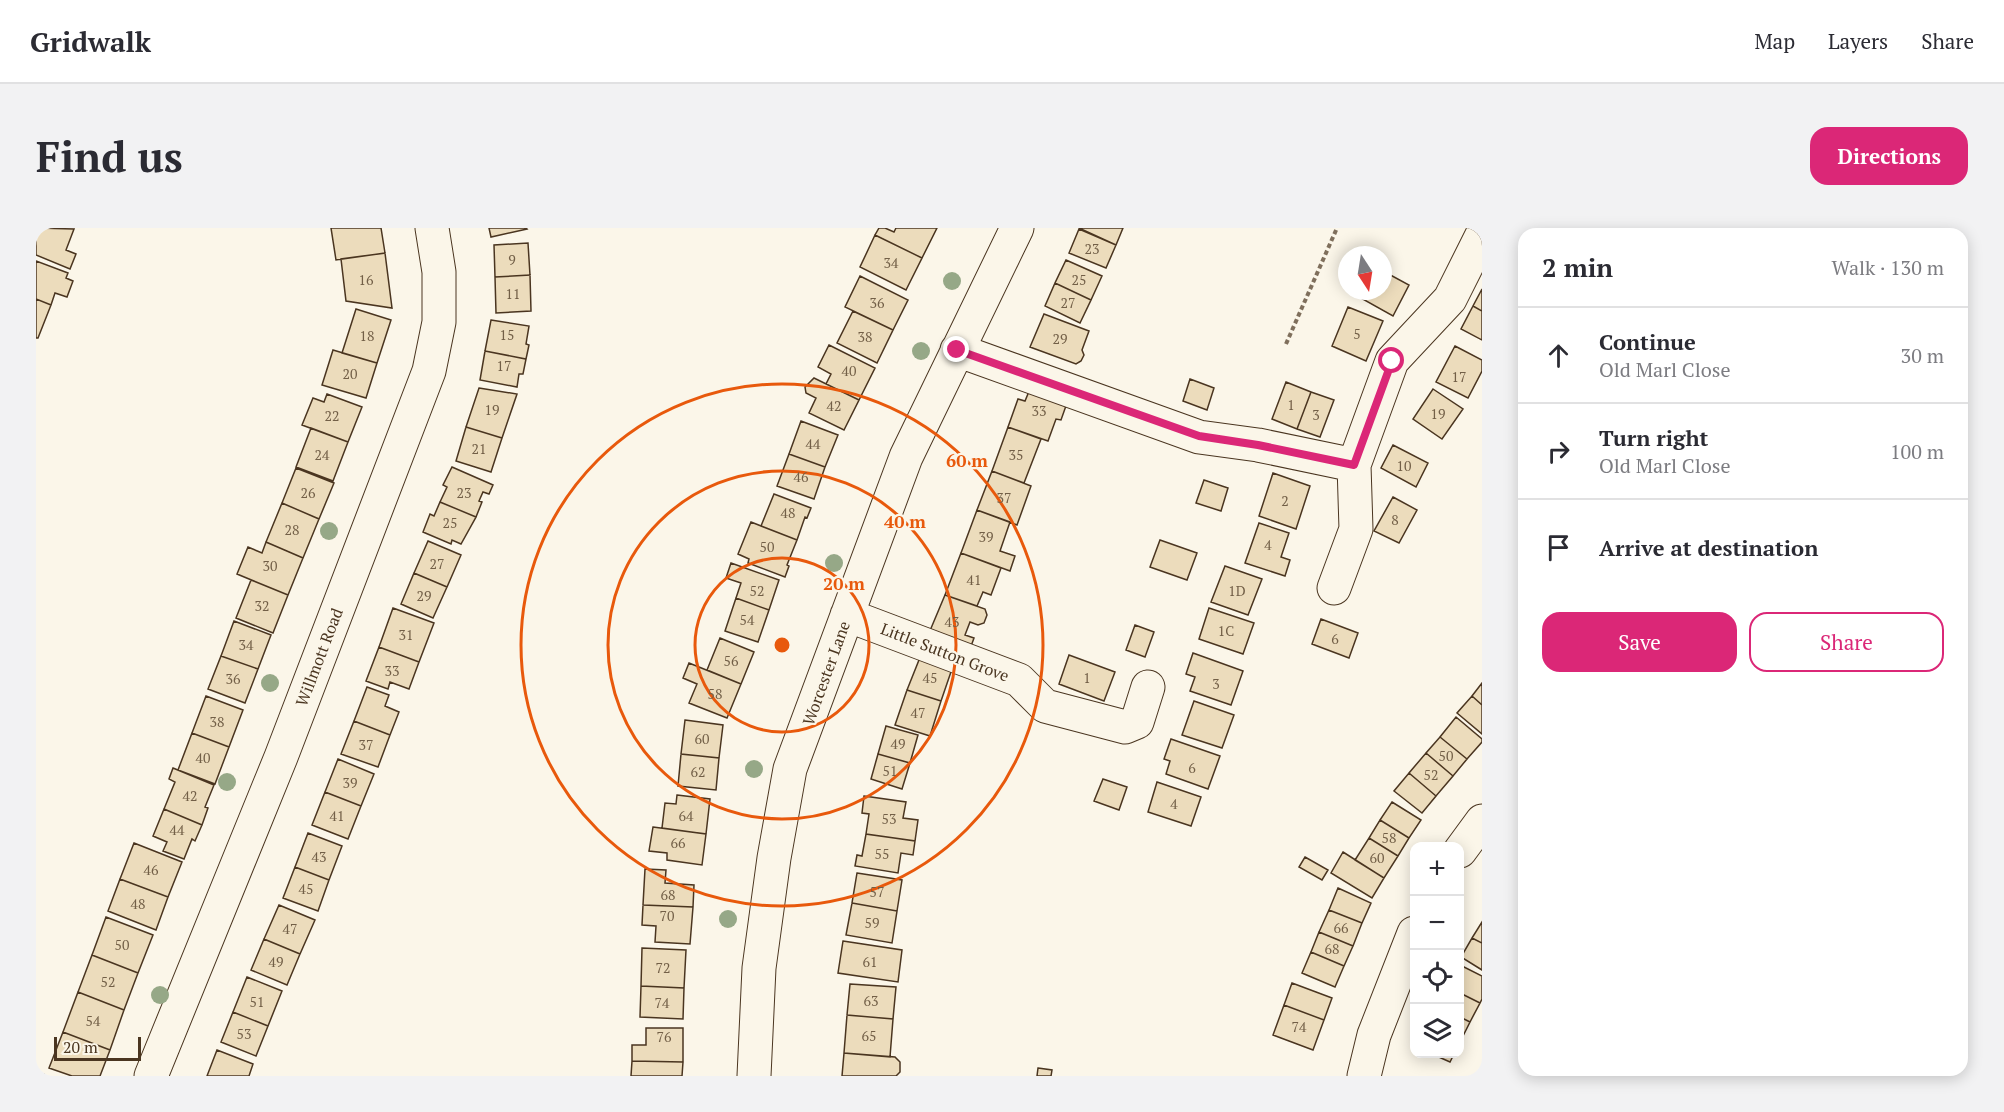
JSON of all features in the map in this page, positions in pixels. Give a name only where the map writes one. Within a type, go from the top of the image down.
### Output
[{"type":"street","name":"Willmott Road","points":[[151,1076],[281,757],[429,371],[439,322],[439,272],[432,228]]},
{"type":"street","name":"Worcester Lane","points":[[754,1076],[759,968],[774,858],[790,769],[906,457],[1017,228]]},
{"type":"street","points":[[1334,588],[1356,529],[1354,465],[1392,361],[1450,299],[1482,235]]},
{"type":"street","points":[[957,350],[1199,436],[1258,445],[1354,465]]},
{"type":"street","name":"Little Sutton Grove","points":[[848,615],[1019,680],[1045,706],[1125,727],[1137,722],[1148,687]]},
{"type":"street","points":[[1464,845],[1482,821]]},
{"type":"street","points":[[1364,1076],[1374,1035],[1410,943]]},
{"type":"path","points":[[1286,344],[1337,228]]},
{"type":"path","points":[[36,1072],[45,1076]]},
{"type":"building","points":[[36,228],[74,229],[66,250],[76,254],[70,269],[36,255]]},
{"type":"building","points":[[331,228],[381,228],[385,253],[336,260]]},
{"type":"building","points":[[489,228],[526,228],[527,229],[491,237]]},
{"type":"building","points":[[879,228],[894,232],[896,228],[937,228],[922,258],[875,235]]},
{"type":"building","points":[[1079,228],[1123,228],[1116,245]]},
{"type":"building","points":[[1079,229],[1116,245],[1106,268],[1069,253]]},
{"type":"building","points":[[875,235],[922,258],[906,290],[860,267]]},
{"type":"building","points":[[528,243],[530,275],[495,277],[494,245]]},
{"type":"building","points":[[385,253],[392,308],[346,301],[341,259]]},
{"type":"building","points":[[1066,260],[1102,276],[1091,300],[1055,283]]},
{"type":"building","points":[[36,261],[68,273],[66,278],[73,281],[67,297],[55,293],[51,305],[36,299]]},
{"type":"building","points":[[530,275],[531,311],[496,313],[495,277]]},
{"type":"building","points":[[860,276],[908,300],[893,330],[845,307]]},
{"type":"building","points":[[1392,276],[1409,285],[1393,316],[1364,300],[1392,300]]},
{"type":"building","points":[[1055,283],[1091,300],[1080,323],[1045,306]]},
{"type":"building","points":[[1482,289],[1482,311],[1473,306]]},
{"type":"building","points":[[36,299],[51,305],[38,338],[36,338]]},
{"type":"building","points":[[1473,306],[1482,311],[1482,340],[1461,329]]},
{"type":"building","points":[[1348,307],[1383,321],[1366,361],[1332,346]]},
{"type":"building","points":[[356,309],[391,320],[377,363],[342,353]]},
{"type":"building","points":[[853,311],[893,330],[877,363],[837,343]]},
{"type":"building","points":[[1044,314],[1089,331],[1082,350],[1084,355],[1081,361],[1076,364],[1030,347]]},
{"type":"building","points":[[491,320],[529,326],[526,359],[485,351]]},
{"type":"building","points":[[829,345],[875,368],[859,400],[826,384],[831,374],[818,367]]},
{"type":"building","points":[[1455,346],[1482,360],[1482,371],[1468,398],[1436,382]]},
{"type":"building","points":[[333,350],[377,363],[366,398],[322,385]]},
{"type":"building","points":[[485,351],[526,359],[523,374],[519,374],[517,387],[480,380]]},
{"type":"building","points":[[814,378],[859,400],[844,430],[809,413],[816,398],[806,393],[805,387]]},
{"type":"building","points":[[1190,379],[1214,388],[1207,410],[1183,401]]},
{"type":"building","points":[[1286,382],[1311,392],[1297,429],[1272,419]]},
{"type":"building","points":[[479,388],[517,394],[502,438],[466,427]]},
{"type":"building","points":[[1030,389],[1067,403],[1061,420],[1056,419],[1048,441],[1008,427],[1018,399],[1025,401]]},
{"type":"building","points":[[1433,389],[1463,409],[1442,439],[1413,419]]},
{"type":"building","points":[[1311,392],[1334,400],[1320,437],[1297,429]]},
{"type":"building","points":[[327,394],[362,407],[348,442],[302,425],[313,398],[324,402]]},
{"type":"building","points":[[801,421],[838,435],[825,467],[789,454]]},
{"type":"building","points":[[466,427],[502,438],[491,472],[456,461]]},
{"type":"building","points":[[1008,427],[1041,439],[1024,483],[992,471]]},
{"type":"building","points":[[311,428],[348,442],[333,481],[296,467]]},
{"type":"building","points":[[1393,445],[1428,463],[1416,487],[1381,468]]},
{"type":"building","points":[[789,454],[825,467],[814,499],[777,486]]},
{"type":"building","points":[[452,467],[493,485],[489,494],[483,492],[476,517],[440,502],[447,487],[443,485]]},
{"type":"building","points":[[296,468],[334,483],[319,519],[282,503]]},
{"type":"building","points":[[992,471],[1031,486],[1017,525],[977,510]]},
{"type":"building","points":[[1273,473],[1310,486],[1296,529],[1259,516]]},
{"type":"building","points":[[1204,480],[1228,488],[1221,511],[1196,503]]},
{"type":"building","points":[[774,494],[811,508],[807,518],[805,517],[797,540],[761,526]]},
{"type":"building","points":[[1393,497],[1417,510],[1399,543],[1374,531]]},
{"type":"building","points":[[440,502],[476,517],[461,544],[452,540],[451,544],[423,532],[430,514],[434,516]]},
{"type":"building","points":[[282,503],[319,519],[303,558],[266,542]]},
{"type":"building","points":[[977,510],[1010,522],[1000,551],[1015,556],[1010,571],[961,553]]},
{"type":"building","points":[[751,522],[797,540],[785,577],[748,563],[749,559],[738,554]]},
{"type":"building","points":[[1259,523],[1289,533],[1281,557],[1290,560],[1285,576],[1245,563]]},
{"type":"building","points":[[1160,540],[1197,553],[1187,580],[1150,567]]},
{"type":"building","points":[[428,541],[461,555],[447,587],[414,573]]},
{"type":"building","points":[[266,542],[303,558],[288,595],[237,574],[248,547],[262,553]]},
{"type":"building","points":[[961,553],[1001,568],[991,595],[983,592],[977,606],[945,595]]},
{"type":"building","points":[[731,563],[779,580],[769,610],[736,598],[741,583],[726,578]]},
{"type":"building","points":[[1225,566],[1262,579],[1248,615],[1211,602]]},
{"type":"building","points":[[414,573],[447,587],[433,618],[401,604]]},
{"type":"building","points":[[251,580],[288,595],[273,633],[236,618]]},
{"type":"building","points":[[945,595],[985,609],[987,615],[984,623],[978,625],[970,622],[965,635],[974,638],[970,649],[929,633]]},
{"type":"building","points":[[736,598],[769,610],[758,642],[725,631]]},
{"type":"building","points":[[393,608],[434,623],[419,662],[379,647]]},
{"type":"building","points":[[1209,608],[1254,623],[1243,654],[1199,639]]},
{"type":"building","points":[[1321,619],[1358,633],[1349,658],[1312,644]]},
{"type":"building","points":[[234,621],[271,635],[258,669],[221,656]]},
{"type":"building","points":[[1135,625],[1154,632],[1145,657],[1126,650]]},
{"type":"building","points":[[720,638],[754,652],[741,684],[707,670]]},
{"type":"building","points":[[379,647],[419,662],[409,689],[390,682],[388,689],[366,681]]},
{"type":"building","points":[[1193,653],[1243,671],[1231,705],[1190,691],[1195,677],[1186,674]]},
{"type":"building","points":[[921,655],[953,666],[941,701],[907,690]]},
{"type":"building","points":[[1069,655],[1115,672],[1104,701],[1059,684]]},
{"type":"building","points":[[221,656],[258,669],[245,703],[208,689]]},
{"type":"building","points":[[689,663],[741,684],[727,718],[689,703],[697,684],[683,678]]},
{"type":"building","points":[[1482,683],[1482,705],[1472,696]]},
{"type":"building","points":[[367,687],[389,695],[385,706],[399,712],[390,735],[354,721]]},
{"type":"building","points":[[907,690],[941,701],[930,736],[895,725]]},
{"type":"building","points":[[206,696],[243,710],[229,747],[192,733]]},
{"type":"building","points":[[1472,696],[1482,705],[1482,734],[1457,713]]},
{"type":"building","points":[[1194,701],[1234,715],[1222,748],[1182,735]]},
{"type":"building","points":[[1456,717],[1482,739],[1467,759],[1440,737]]},
{"type":"building","points":[[685,720],[723,725],[719,758],[681,754]]},
{"type":"building","points":[[354,721],[390,735],[378,767],[341,754]]},
{"type":"building","points":[[886,726],[918,735],[910,763],[878,754]]},
{"type":"building","points":[[192,733],[229,747],[215,784],[178,770]]},
{"type":"building","points":[[1440,737],[1467,759],[1453,776],[1426,753]]},
{"type":"building","points":[[1171,739],[1220,756],[1208,789],[1166,774],[1170,761],[1164,759]]},
{"type":"building","points":[[1426,753],[1453,776],[1436,796],[1409,773]]},
{"type":"building","points":[[681,754],[719,758],[716,790],[678,786]]},
{"type":"building","points":[[878,754],[910,763],[902,789],[871,779]]},
{"type":"building","points":[[338,759],[374,774],[361,806],[325,792]]},
{"type":"building","points":[[173,768],[214,785],[205,807],[208,808],[202,825],[164,809],[175,782],[169,779]]},
{"type":"building","points":[[1409,773],[1436,796],[1422,813],[1394,791]]},
{"type":"building","points":[[1103,779],[1127,787],[1119,810],[1094,801]]},
{"type":"building","points":[[1157,782],[1201,797],[1191,826],[1148,812]]},
{"type":"building","points":[[325,792],[361,806],[348,839],[312,825]]},
{"type":"building","points":[[677,795],[710,799],[706,834],[662,828],[665,803],[676,804]]},
{"type":"building","points":[[864,796],[906,802],[903,818],[918,820],[915,841],[866,834],[869,814],[862,813]]},
{"type":"building","points":[[1392,802],[1421,820],[1409,838],[1380,820]]},
{"type":"building","points":[[164,809],[202,825],[195,841],[192,839],[184,859],[163,851],[167,842],[153,836]]},
{"type":"building","points":[[1380,820],[1409,838],[1398,856],[1369,838]]},
{"type":"building","points":[[653,827],[706,834],[702,865],[667,860],[667,853],[649,851]]},
{"type":"building","points":[[308,833],[342,846],[329,880],[295,867]]},
{"type":"building","points":[[866,834],[915,841],[913,855],[901,853],[898,873],[855,866],[857,855],[862,856]]},
{"type":"building","points":[[1369,838],[1398,856],[1384,878],[1355,860]]},
{"type":"building","points":[[134,843],[182,862],[168,897],[120,879]]},
{"type":"building","points":[[1343,852],[1384,878],[1372,898],[1331,873]]},
{"type":"building","points":[[1305,857],[1328,870],[1322,880],[1299,867]]},
{"type":"building","points":[[295,867],[329,880],[318,911],[283,898]]},
{"type":"building","points":[[645,869],[666,870],[665,883],[694,885],[693,907],[643,905]]},
{"type":"building","points":[[857,873],[902,880],[897,911],[852,903]]},
{"type":"building","points":[[120,879],[168,897],[156,930],[108,911]]},
{"type":"building","points":[[1338,888],[1371,903],[1362,923],[1329,910]]},
{"type":"building","points":[[852,903],[897,911],[892,943],[846,935]]},
{"type":"building","points":[[279,905],[315,920],[300,954],[264,939]]},
{"type":"building","points":[[643,905],[693,907],[690,944],[655,942],[656,926],[642,925]]},
{"type":"building","points":[[1329,910],[1362,923],[1353,946],[1319,932]]},
{"type":"building","points":[[106,917],[153,935],[138,973],[92,955]]},
{"type":"building","points":[[1482,922],[1482,943],[1472,938]]},
{"type":"building","points":[[1319,932],[1353,946],[1344,966],[1311,952]]},
{"type":"building","points":[[1472,938],[1482,943],[1482,970],[1464,959],[1464,952]]},
{"type":"building","points":[[264,939],[300,954],[287,985],[251,970]]},
{"type":"building","points":[[843,941],[902,950],[898,982],[838,973]]},
{"type":"building","points":[[642,948],[686,950],[684,988],[641,986]]},
{"type":"building","points":[[1311,952],[1344,966],[1335,987],[1302,973]]},
{"type":"building","points":[[92,955],[138,973],[124,1010],[78,992]]},
{"type":"building","points":[[1464,967],[1482,976],[1480,1003],[1464,995]]},
{"type":"building","points":[[247,977],[282,991],[268,1026],[233,1012]]},
{"type":"building","points":[[1292,983],[1332,998],[1324,1020],[1284,1005]]},
{"type":"building","points":[[850,984],[896,987],[893,1019],[847,1015]]},
{"type":"building","points":[[641,986],[684,988],[683,1019],[640,1017]]},
{"type":"building","points":[[78,992],[124,1010],[110,1050],[63,1032]]},
{"type":"building","points":[[1464,995],[1480,1003],[1470,1022],[1464,1019]]},
{"type":"building","points":[[1284,1005],[1324,1020],[1313,1050],[1273,1035]]},
{"type":"building","points":[[233,1012],[268,1026],[256,1056],[221,1042]]},
{"type":"building","points":[[847,1015],[893,1019],[890,1057],[844,1053]]},
{"type":"building","points":[[1464,1019],[1470,1022],[1464,1034]]},
{"type":"building","points":[[646,1028],[683,1028],[683,1062],[632,1061],[632,1045],[646,1045]]},
{"type":"building","points":[[63,1032],[110,1050],[100,1076],[72,1076],[49,1068]]},
{"type":"building","points":[[217,1050],[253,1064],[249,1076],[207,1076]]},
{"type":"building","points":[[844,1053],[895,1057],[900,1062],[900,1072],[896,1076],[842,1076]]},
{"type":"building","points":[[632,1061],[683,1062],[682,1076],[631,1076]]},
{"type":"building","points":[[1038,1068],[1052,1070],[1051,1076],[1037,1076]]},
{"type":"route","points":[[957,350],[1199,436],[1258,445],[1354,465],[1392,361]]}]
